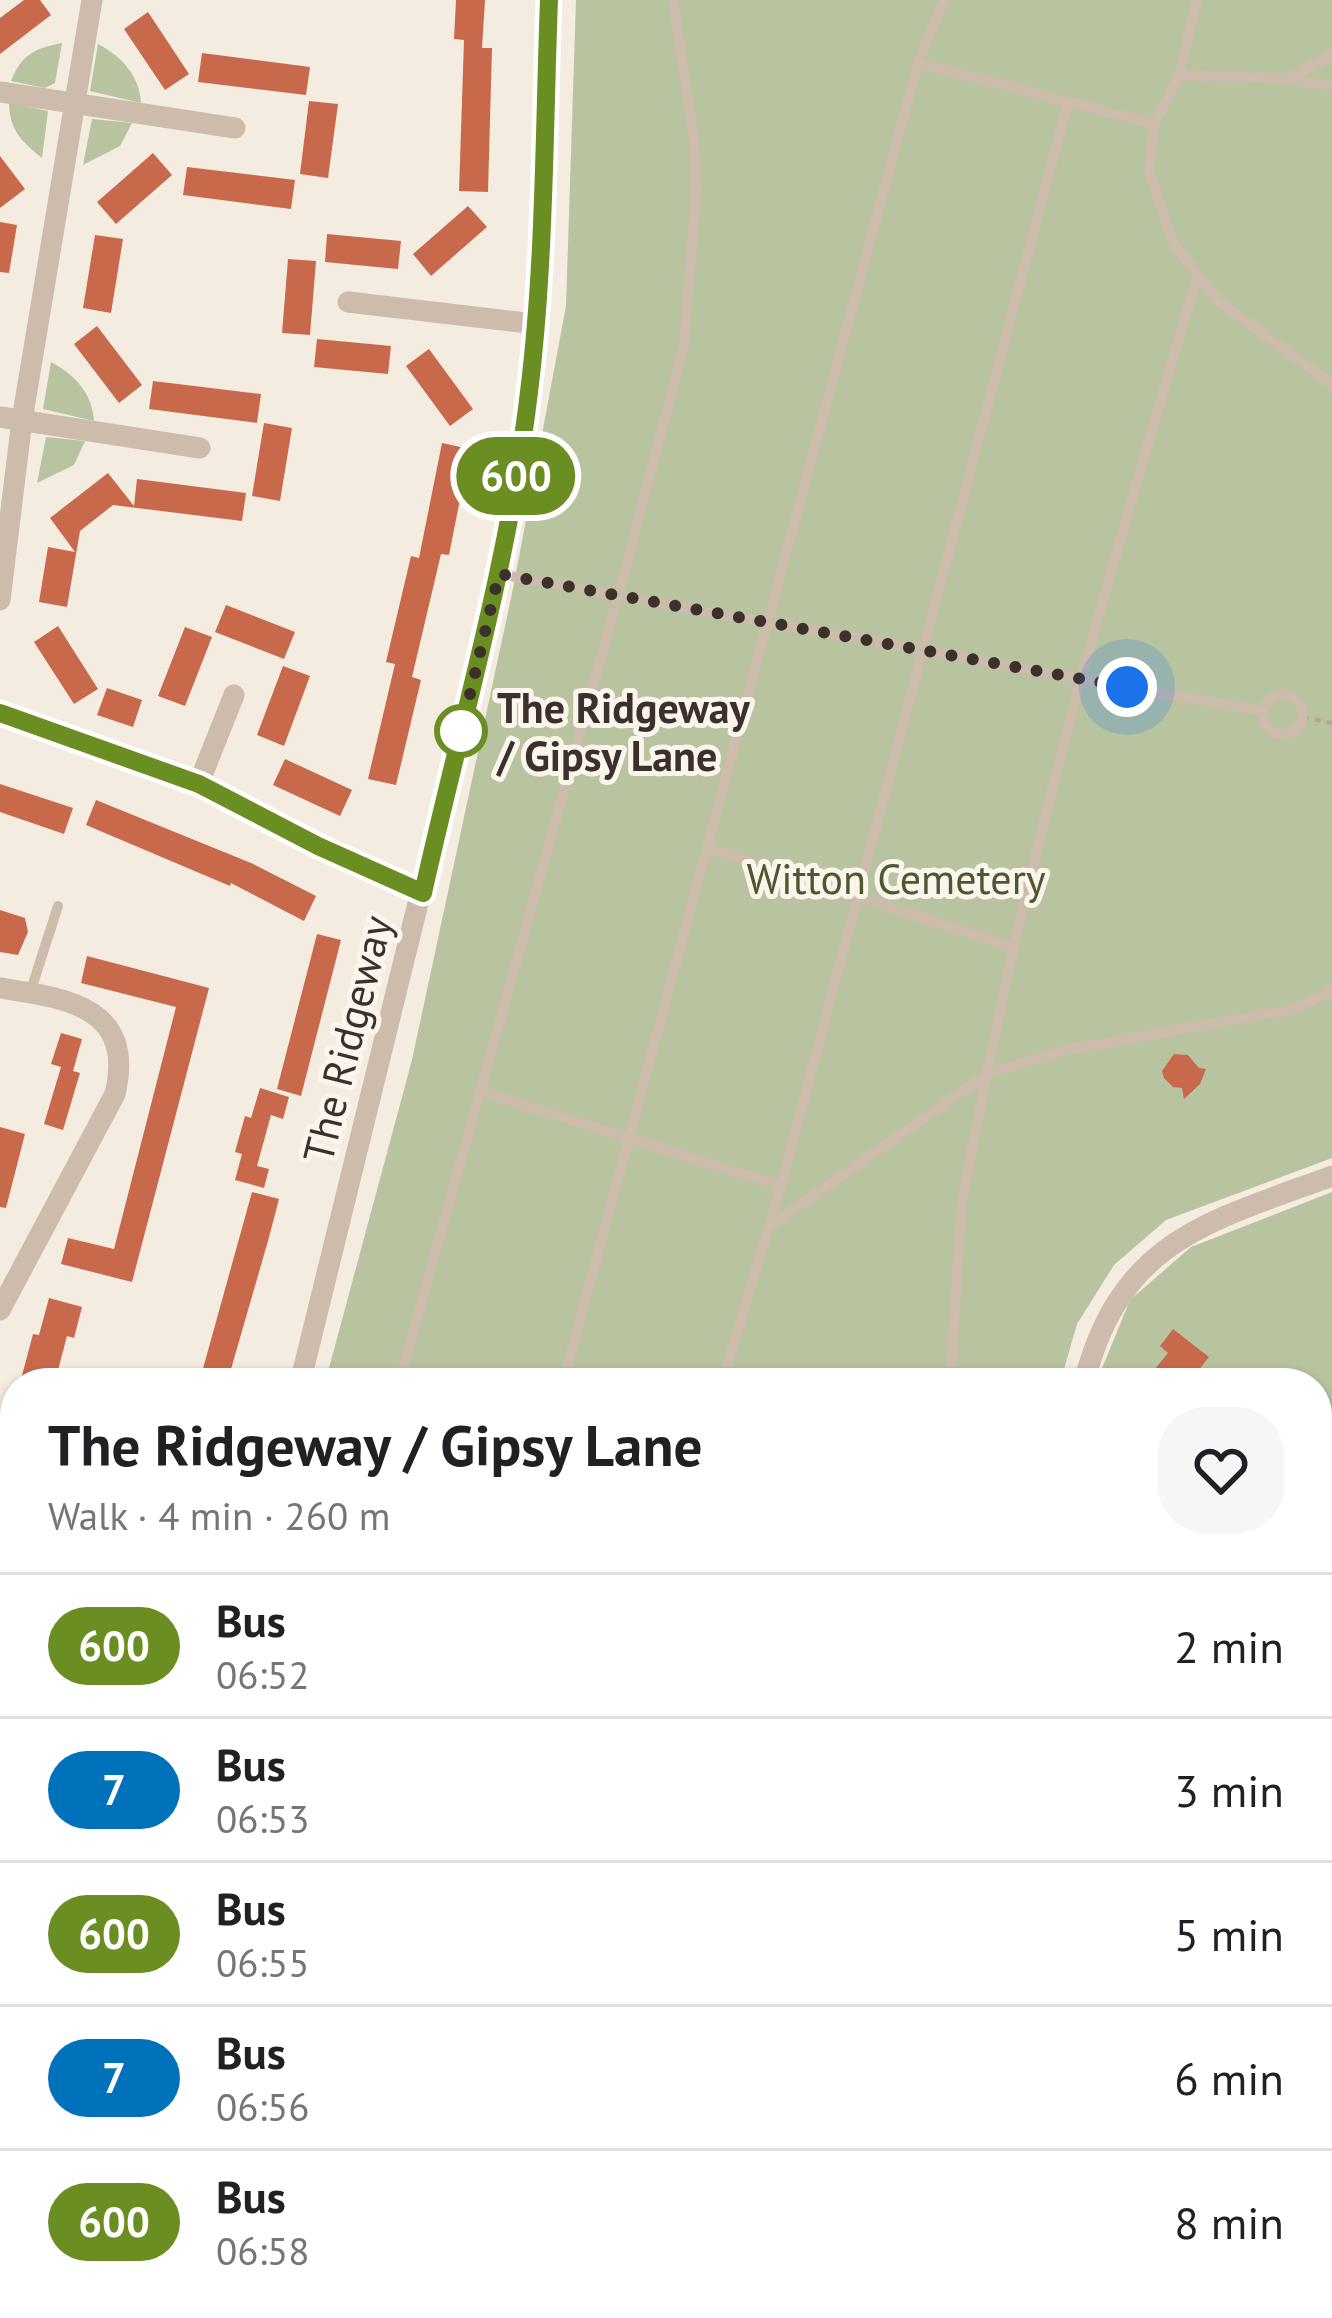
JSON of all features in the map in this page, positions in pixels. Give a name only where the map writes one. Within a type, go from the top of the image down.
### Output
[{"type":"street","points":[[0,600],[11,419],[77,105],[92,0]]},
{"type":"street","name":"The Ridgeway","points":[[304,1368],[499,574],[536,325],[549,0]]},
{"type":"street","points":[[0,92],[236,128]]},
{"type":"street","points":[[348,302],[536,325]]},
{"type":"street","points":[[11,419],[200,448]]},
{"type":"street","points":[[199,784],[234,695]]},
{"type":"street","points":[[0,713],[199,784],[318,846],[423,893]]},
{"type":"street","points":[[0,988],[79,1003],[104,1024],[115,1042],[119,1075],[115,1094],[0,1310]]},
{"type":"street","points":[[1088,1368],[1095,1339],[1114,1303],[1172,1241],[1332,1176]]},
{"type":"lane","points":[[402,1368],[685,345],[696,191],[694,140],[674,0]]},
{"type":"lane","points":[[567,1368],[918,63],[944,0]]},
{"type":"lane","points":[[1197,0],[1179,74],[1154,124],[1149,170],[1172,241],[1218,301],[1332,384]]},
{"type":"lane","points":[[1288,79],[1332,56]]},
{"type":"lane","points":[[918,63],[1154,124]]},
{"type":"lane","points":[[1179,74],[1332,86]]},
{"type":"lane","points":[[729,1368],[926,651],[1068,102]]},
{"type":"lane","points":[[949,1368],[962,1200],[1012,947],[1198,274]]},
{"type":"lane","points":[[499,574],[1260,711]]},
{"type":"lane","points":[[1283,694],[1300,704],[1303,717],[1298,729],[1279,735],[1268,728],[1260,711],[1271,698],[1283,694]]},
{"type":"lane","points":[[708,848],[1012,947]]},
{"type":"lane","points":[[30,993],[58,906]]},
{"type":"lane","points":[[770,1226],[987,1074],[1065,1050],[1290,1010],[1332,992]]},
{"type":"lane","points":[[478,1091],[782,1186]]},
{"type":"path","points":[[1303,717],[1332,722]]},
{"type":"green space","name":"Witton Cemetery","points":[[576,0],[1332,0],[1332,1158],[1166,1220],[1114,1265],[1077,1324],[1064,1368],[329,1368],[412,1060],[514,584],[566,306]]},
{"type":"green space","points":[[62,43],[55,83],[45,88],[11,81],[30,54]]},
{"type":"green space","points":[[98,44],[128,68],[141,103],[90,91]]},
{"type":"green space","points":[[9,103],[48,111],[42,158],[18,135]]},
{"type":"green space","points":[[92,119],[132,123],[120,146],[83,165]]},
{"type":"green space","points":[[51,362],[81,386],[94,421],[43,409]]},
{"type":"green space","points":[[46,437],[85,441],[74,465],[37,483]]},
{"type":"green space","points":[[1332,1192],[1332,1368],[1102,1368],[1130,1300],[1191,1247]]},
{"type":"building","points":[[24,0],[40,0],[51,15],[0,54],[0,18]]},
{"type":"building","points":[[456,0],[485,0],[482,48],[492,48],[488,192],[459,191],[464,40],[454,39]]},
{"type":"building","points":[[148,12],[189,74],[165,90],[124,29]]},
{"type":"building","points":[[202,53],[310,67],[306,95],[198,82]]},
{"type":"building","points":[[309,101],[338,104],[328,178],[300,174]]},
{"type":"building","points":[[153,153],[172,175],[116,224],[97,202]]},
{"type":"building","points":[[0,156],[25,189],[0,208]]},
{"type":"building","points":[[187,167],[295,180],[291,209],[183,195]]},
{"type":"building","points":[[468,206],[487,227],[431,276],[413,254]]},
{"type":"building","points":[[0,222],[17,225],[9,273],[0,272]]},
{"type":"building","points":[[327,234],[401,241],[398,269],[325,262]]},
{"type":"building","points":[[95,235],[123,239],[111,313],[83,308]]},
{"type":"building","points":[[288,259],[316,261],[310,335],[282,333]]},
{"type":"building","points":[[97,326],[142,385],[119,403],[74,344]]},
{"type":"building","points":[[317,339],[391,346],[388,374],[314,367]]},
{"type":"building","points":[[429,349],[473,409],[450,426],[406,366]]},
{"type":"building","points":[[153,381],[261,394],[257,423],[149,409]]},
{"type":"building","points":[[264,423],[292,428],[280,501],[252,496]]},
{"type":"building","points":[[442,443],[470,449],[449,555],[441,554],[412,677],[421,680],[396,785],[368,779],[395,664],[386,662],[411,556],[419,558]]},
{"type":"building","points":[[108,473],[134,506],[137,479],[246,493],[242,521],[113,505],[80,531],[67,607],[39,602],[48,547],[75,552],[50,518]]},
{"type":"building","points":[[226,605],[295,632],[284,659],[215,632]]},
{"type":"building","points":[[58,626],[98,689],[74,704],[34,642]]},
{"type":"building","points":[[185,627],[212,637],[185,706],[158,696]]},
{"type":"building","points":[[283,666],[310,676],[284,746],[257,735]]},
{"type":"building","points":[[107,688],[142,700],[133,727],[97,715]]},
{"type":"building","points":[[285,759],[352,790],[340,816],[273,785]]},
{"type":"building","points":[[0,784],[73,808],[64,834],[0,812]]},
{"type":"building","points":[[96,800],[251,863],[316,896],[304,921],[231,883],[86,825]]},
{"type":"building","points":[[0,910],[25,918],[28,932],[18,955],[0,952]]},
{"type":"building","points":[[317,934],[341,940],[301,1096],[277,1089]]},
{"type":"building","points":[[87,956],[209,988],[132,1282],[61,1264],[68,1238],[114,1249],[176,1007],[81,983]]},
{"type":"building","points":[[61,1033],[82,1039],[73,1071],[80,1073],[63,1130],[44,1124],[61,1067],[51,1064]]},
{"type":"building","points":[[1174,1054],[1188,1055],[1206,1069],[1200,1084],[1184,1099],[1182,1088],[1173,1087],[1162,1071]]},
{"type":"building","points":[[260,1088],[289,1097],[283,1119],[271,1115],[257,1166],[269,1169],[264,1188],[235,1180],[242,1154],[235,1152],[245,1116],[251,1118]]},
{"type":"building","points":[[0,1127],[25,1134],[6,1208],[0,1207]]},
{"type":"building","points":[[252,1192],[279,1199],[231,1368],[203,1368]]},
{"type":"building","points":[[49,1298],[82,1307],[74,1338],[67,1336],[59,1368],[24,1368],[33,1334],[39,1335]]},
{"type":"building","points":[[1173,1329],[1209,1357],[1200,1368],[1156,1368],[1168,1353],[1160,1346]]},
{"type":"bus line","name":"600","points":[[0,713],[199,784],[318,846],[423,893],[499,574],[529,395],[549,0]]},
{"type":"place","name":"The Ridgeway / Gipsy Lane","points":[[461,731]]},
{"type":"route","points":[[461,731],[458,744],[499,574],[1127,687]]}]
